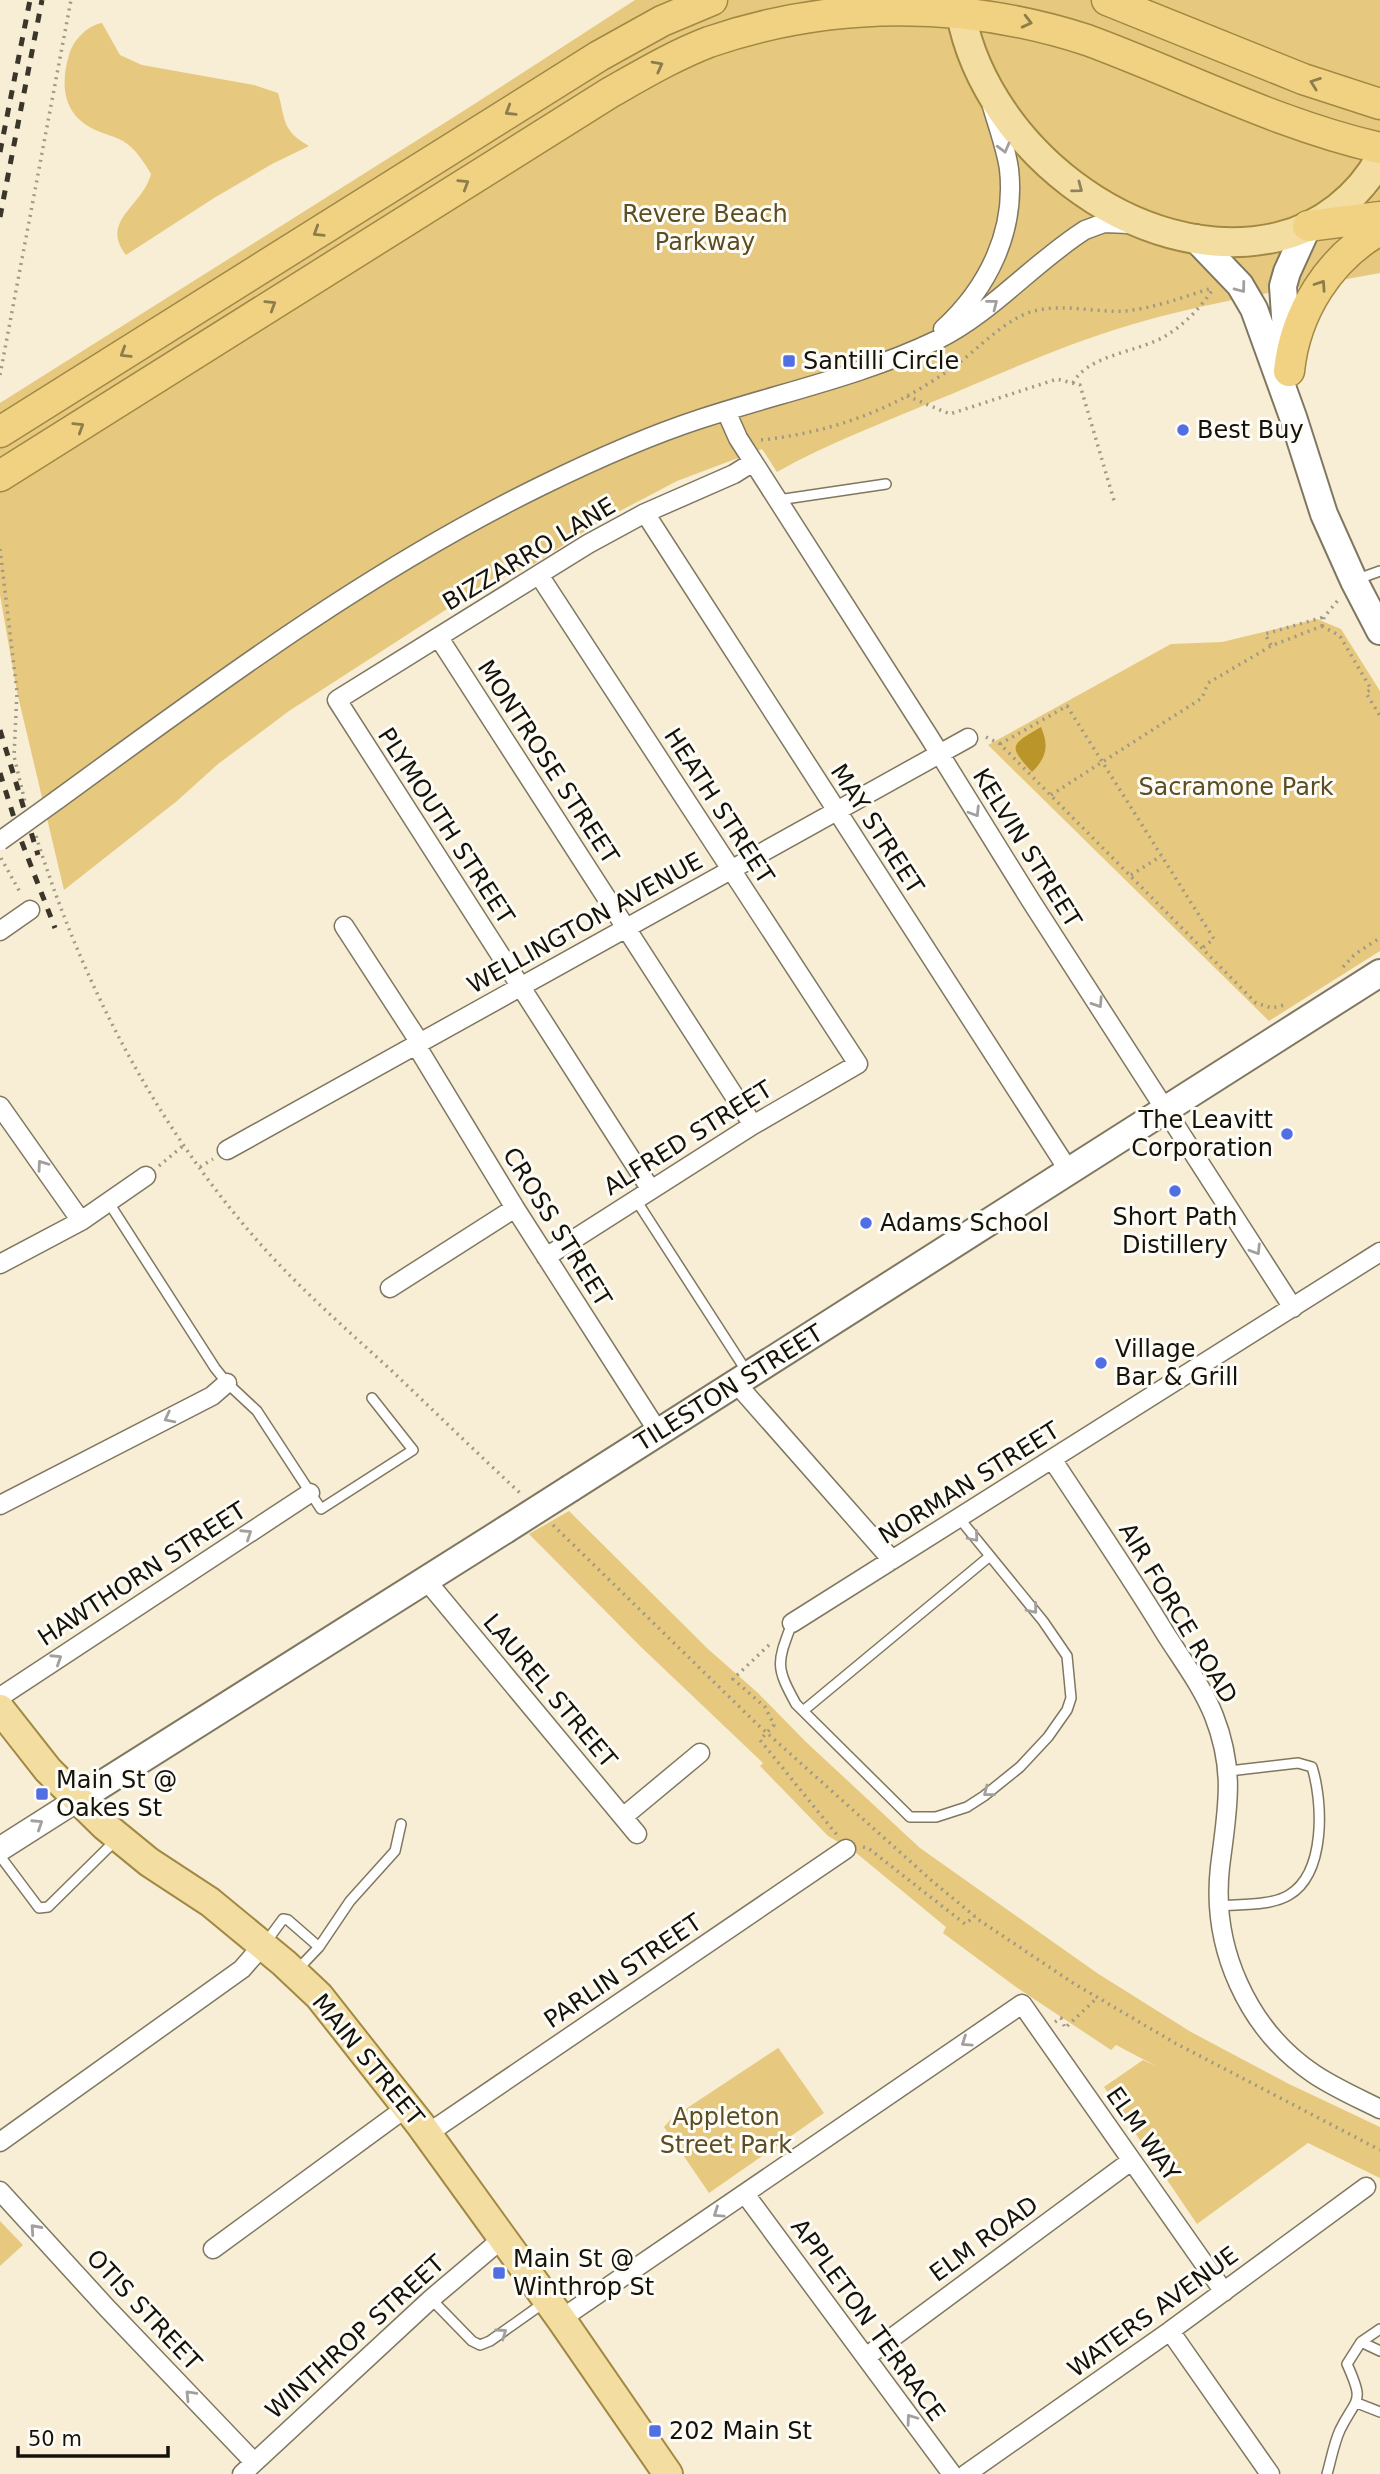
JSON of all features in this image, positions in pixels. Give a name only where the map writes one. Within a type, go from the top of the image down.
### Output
[{"type":"highway","points":[[568,75],[668,0]]},
{"type":"highway","points":[[7,428],[568,75],[629,38],[712,0]]},
{"type":"highway","points":[[1107,0],[1303,79],[1380,104]]},
{"type":"highway","points":[[10,469],[600,98],[674,57],[738,32],[809,13],[895,5],[960,5],[1054,29],[1286,120],[1342,139],[1380,148]]},
{"type":"highway","points":[[1308,226],[1380,217]]},
{"type":"highway","points":[[1289,371],[1296,335],[1318,288],[1345,255],[1380,230]]},
{"type":"main road","points":[[960,5],[964,32],[974,60],[1005,112],[1041,157],[1092,199],[1146,226],[1195,238],[1227,242],[1284,235],[1308,226],[1334,210],[1358,189],[1380,158]]},
{"type":"main road","points":[[1293,417],[1283,286],[1308,226]]},
{"type":"main road","points":[[1195,238],[1248,297],[1293,417],[1324,514],[1380,631]]},
{"type":"main road","name":"TILESTON STREET","points":[[77,1800],[571,1489],[1380,973]]},
{"type":"main road","name":"MAIN STREET","points":[[1,1710],[48,1770],[77,1800],[149,1861],[210,1902],[319,1996],[407,2106],[554,2310],[659,2471]]},
{"type":"street","points":[[913,350],[949,324],[978,289],[995,257],[1007,223],[1010,196],[1007,160],[974,60]]},
{"type":"street","points":[[0,841],[300,628],[411,556],[488,513],[568,473],[667,430],[860,370],[950,333],[979,315],[1085,230],[1110,223],[1146,226]]},
{"type":"street","name":"KELVIN STREET","points":[[726,411],[734,431],[753,462],[1293,1308]]},
{"type":"street","name":"BIZZARRO LANE","points":[[337,700],[588,544],[645,513],[717,482],[753,462]]},
{"type":"street","name":"MAY STREET","points":[[645,513],[1069,1171]]},
{"type":"street","name":"HEATH STREET","points":[[539,575],[858,1064]]},
{"type":"street","name":"MONTROSE STREET","points":[[439,638],[753,1125]]},
{"type":"street","name":"PLYMOUTH STREET","points":[[337,700],[651,1190]]},
{"type":"street","name":"WELLINGTON AVENUE","points":[[227,1150],[968,738]]},
{"type":"street","points":[[0,931],[30,910]]},
{"type":"street","name":"CROSS STREET","points":[[344,926],[516,1208],[659,1433]]},
{"type":"street","name":"ALFRED STREET","points":[[546,1256],[753,1125],[858,1064]]},
{"type":"street","points":[[0,1106],[81,1221]]},
{"type":"street","points":[[0,1264],[81,1221],[146,1176]]},
{"type":"street","points":[[390,1288],[516,1208]]},
{"type":"street","name":"NORMAN STREET","points":[[792,1623],[1380,1252]]},
{"type":"street","points":[[743,1379],[892,1560]]},
{"type":"street","points":[[0,1505],[212,1396],[227,1383]]},
{"type":"street","name":"AIR FORCE ROAD","points":[[1052,1459],[1204,1695],[1220,1736],[1229,1770],[1229,1804],[1219,1906],[1225,1945],[1233,1973],[1246,2001],[1273,2037],[1296,2061],[1314,2074],[1380,2109]]},
{"type":"street","name":"HAWTHORN STREET","points":[[1,1710],[310,1493]]},
{"type":"street","name":"LAUREL STREET","points":[[426,1580],[637,1834]]},
{"type":"street","points":[[623,1817],[700,1753]]},
{"type":"street","points":[[0,1849],[77,1800]]},
{"type":"street","name":"PARLIN STREET","points":[[427,2134],[846,1849]]},
{"type":"street","points":[[0,2142],[242,1969],[262,1946]]},
{"type":"street","name":"ELM WAY","points":[[745,2194],[1022,2004],[1224,2292]]},
{"type":"street","points":[[213,2249],[407,2106]]},
{"type":"street","name":"ELM ROAD","points":[[866,2357],[1131,2161]]},
{"type":"street","name":"WATERS AVENUE","points":[[966,2474],[1170,2331],[1366,2187]]},
{"type":"street","name":"OTIS STREET","points":[[0,2191],[248,2468]]},
{"type":"street","points":[[554,2310],[745,2194]]},
{"type":"street","name":"APPLETON TERRACE","points":[[745,2194],[951,2474]]},
{"type":"street","name":"WINTHROP STREET","points":[[248,2468],[431,2299],[502,2238]]},
{"type":"street","points":[[1170,2331],[1270,2474]]},
{"type":"lane","points":[[778,500],[886,484]]},
{"type":"lane","points":[[1354,580],[1380,571]]},
{"type":"lane","points":[[636,1200],[743,1379]]},
{"type":"lane","points":[[109,1203],[215,1368],[227,1383],[257,1410],[321,1510],[413,1450],[372,1398]]},
{"type":"lane","points":[[792,1623],[780,1655],[779,1667],[783,1681],[796,1704],[909,1817],[936,1817],[967,1807],[1020,1767],[1048,1737],[1067,1710],[1071,1698],[1067,1656],[1043,1621],[959,1518]]},
{"type":"lane","points":[[803,1711],[990,1556]]},
{"type":"lane","points":[[1219,1906],[1272,1901],[1289,1895],[1306,1879],[1316,1857],[1319,1826],[1317,1782],[1312,1767],[1298,1763],[1229,1770]]},
{"type":"lane","points":[[294,1973],[319,1947],[350,1901],[395,1851],[401,1824]]},
{"type":"lane","points":[[0,1856],[39,1908],[48,1907],[119,1837]]},
{"type":"lane","points":[[262,1946],[283,1919],[288,1920],[319,1947]]},
{"type":"lane","points":[[431,2299],[472,2341],[480,2344],[554,2310]]},
{"type":"lane","points":[[1327,2474],[1339,2432],[1357,2403],[1358,2392],[1347,2364],[1362,2343],[1380,2329]]},
{"type":"lane","points":[[1362,2343],[1380,2351]]},
{"type":"lane","points":[[1357,2403],[1380,2412]]},
{"type":"path","points":[[0,375],[71,0]]},
{"type":"path","points":[[759,440],[838,426],[907,396],[953,367],[1007,324],[1031,312],[1058,307],[1132,310],[1214,288],[1185,322],[1166,336],[1093,366],[1077,375],[1073,383]]},
{"type":"path","points":[[907,396],[950,414],[1057,379],[1080,385],[1115,504]]},
{"type":"path","points":[[0,549],[17,692],[14,756],[26,806]]},
{"type":"path","points":[[1271,646],[1265,634],[1324,617],[1322,626]]},
{"type":"path","points":[[1051,795],[1202,698],[1208,683],[1271,646],[1322,626]]},
{"type":"path","points":[[1322,626],[1340,636],[1371,689],[1366,693],[1380,716]]},
{"type":"path","points":[[1202,948],[1214,939],[1067,706],[1000,744],[1256,1003],[1272,1008],[1289,1004]]},
{"type":"path","points":[[33,829],[66,925],[86,972],[151,1096],[184,1145],[248,1231],[315,1301],[524,1497]]},
{"type":"path","points":[[0,856],[30,910]]},
{"type":"path","points":[[1131,875],[1161,856]]},
{"type":"path","points":[[1337,974],[1355,954],[1380,938]]},
{"type":"path","points":[[146,1176],[184,1145]]},
{"type":"path","points":[[544,1516],[767,1733],[975,1916],[1097,1998],[1206,2061],[1380,2150]]},
{"type":"path","points":[[792,1623],[733,1679],[765,1707],[774,1726],[760,1740],[848,1851],[859,1846],[868,1849],[965,1924],[975,1916]]},
{"type":"path","points":[[1041,2031],[1060,2018],[1065,2028],[1097,1998]]},
{"type":"green space","name":"Revere Beach Parkway","points":[[635,0],[1380,0],[1380,273],[1223,302],[1130,325],[1006,371],[815,452],[777,472],[762,449],[677,481],[599,522],[534,564],[478,589],[289,711],[218,764],[177,801],[64,890],[17,692],[0,595],[0,403]]},
{"type":"green space","points":[[102,23],[120,55],[142,65],[254,85],[278,93],[286,124],[293,135],[309,146],[214,198],[126,255],[119,243],[117,232],[125,214],[147,185],[151,174],[127,144],[79,119],[68,104],[66,95],[66,65],[74,44],[86,30]]},
{"type":"green space","name":"Sacramone Park","points":[[1317,619],[1341,629],[1380,691],[1380,951],[1269,1021],[988,745],[1171,644],[1222,642]]},
{"type":"green space","points":[[569,1511],[708,1649],[758,1693],[805,1741],[920,1848],[1097,1973],[1191,2032],[1289,2084],[1380,2127],[1380,2178],[1308,2143],[1197,2224],[1104,2087],[1143,2060],[1158,2067],[1116,2045],[1111,2050],[1016,1987],[943,1933],[946,1927],[855,1852],[828,1836],[760,1766],[763,1763],[640,1646],[529,1534]]},
{"type":"green space","name":"Appleton Street Park","points":[[777,2046],[824,2113],[709,2193],[664,2127],[672,2118],[778,2048]]},
{"type":"green space","points":[[0,2221],[23,2245],[0,2266]]},
{"type":"shaded area","points":[[1041,727],[1045,751],[1032,772],[1019,756],[1016,746],[1023,738]]},
{"type":"railway","points":[[0,152],[30,0]]},
{"type":"railway","points":[[0,217],[42,0]]},
{"type":"railway","points":[[0,730],[38,855]]},
{"type":"railway","points":[[0,773],[21,840],[55,928]]},
{"type":"place","name":"Santilli Circle","points":[[789,361]]},
{"type":"place","name":"Best Buy","points":[[1183,430]]},
{"type":"place","name":"The Leavitt Corporation","points":[[1287,1134]]},
{"type":"place","name":"Short Path Distillery","points":[[1175,1191]]},
{"type":"place","name":"Adams School","points":[[866,1223]]},
{"type":"place","name":"Village Bar & Grill","points":[[1101,1363]]},
{"type":"place","name":"Main St @ Oakes St","points":[[42,1794]]},
{"type":"place","name":"Main St @ Winthrop St","points":[[499,2273]]},
{"type":"place","name":"202 Main St","points":[[655,2431]]}]
